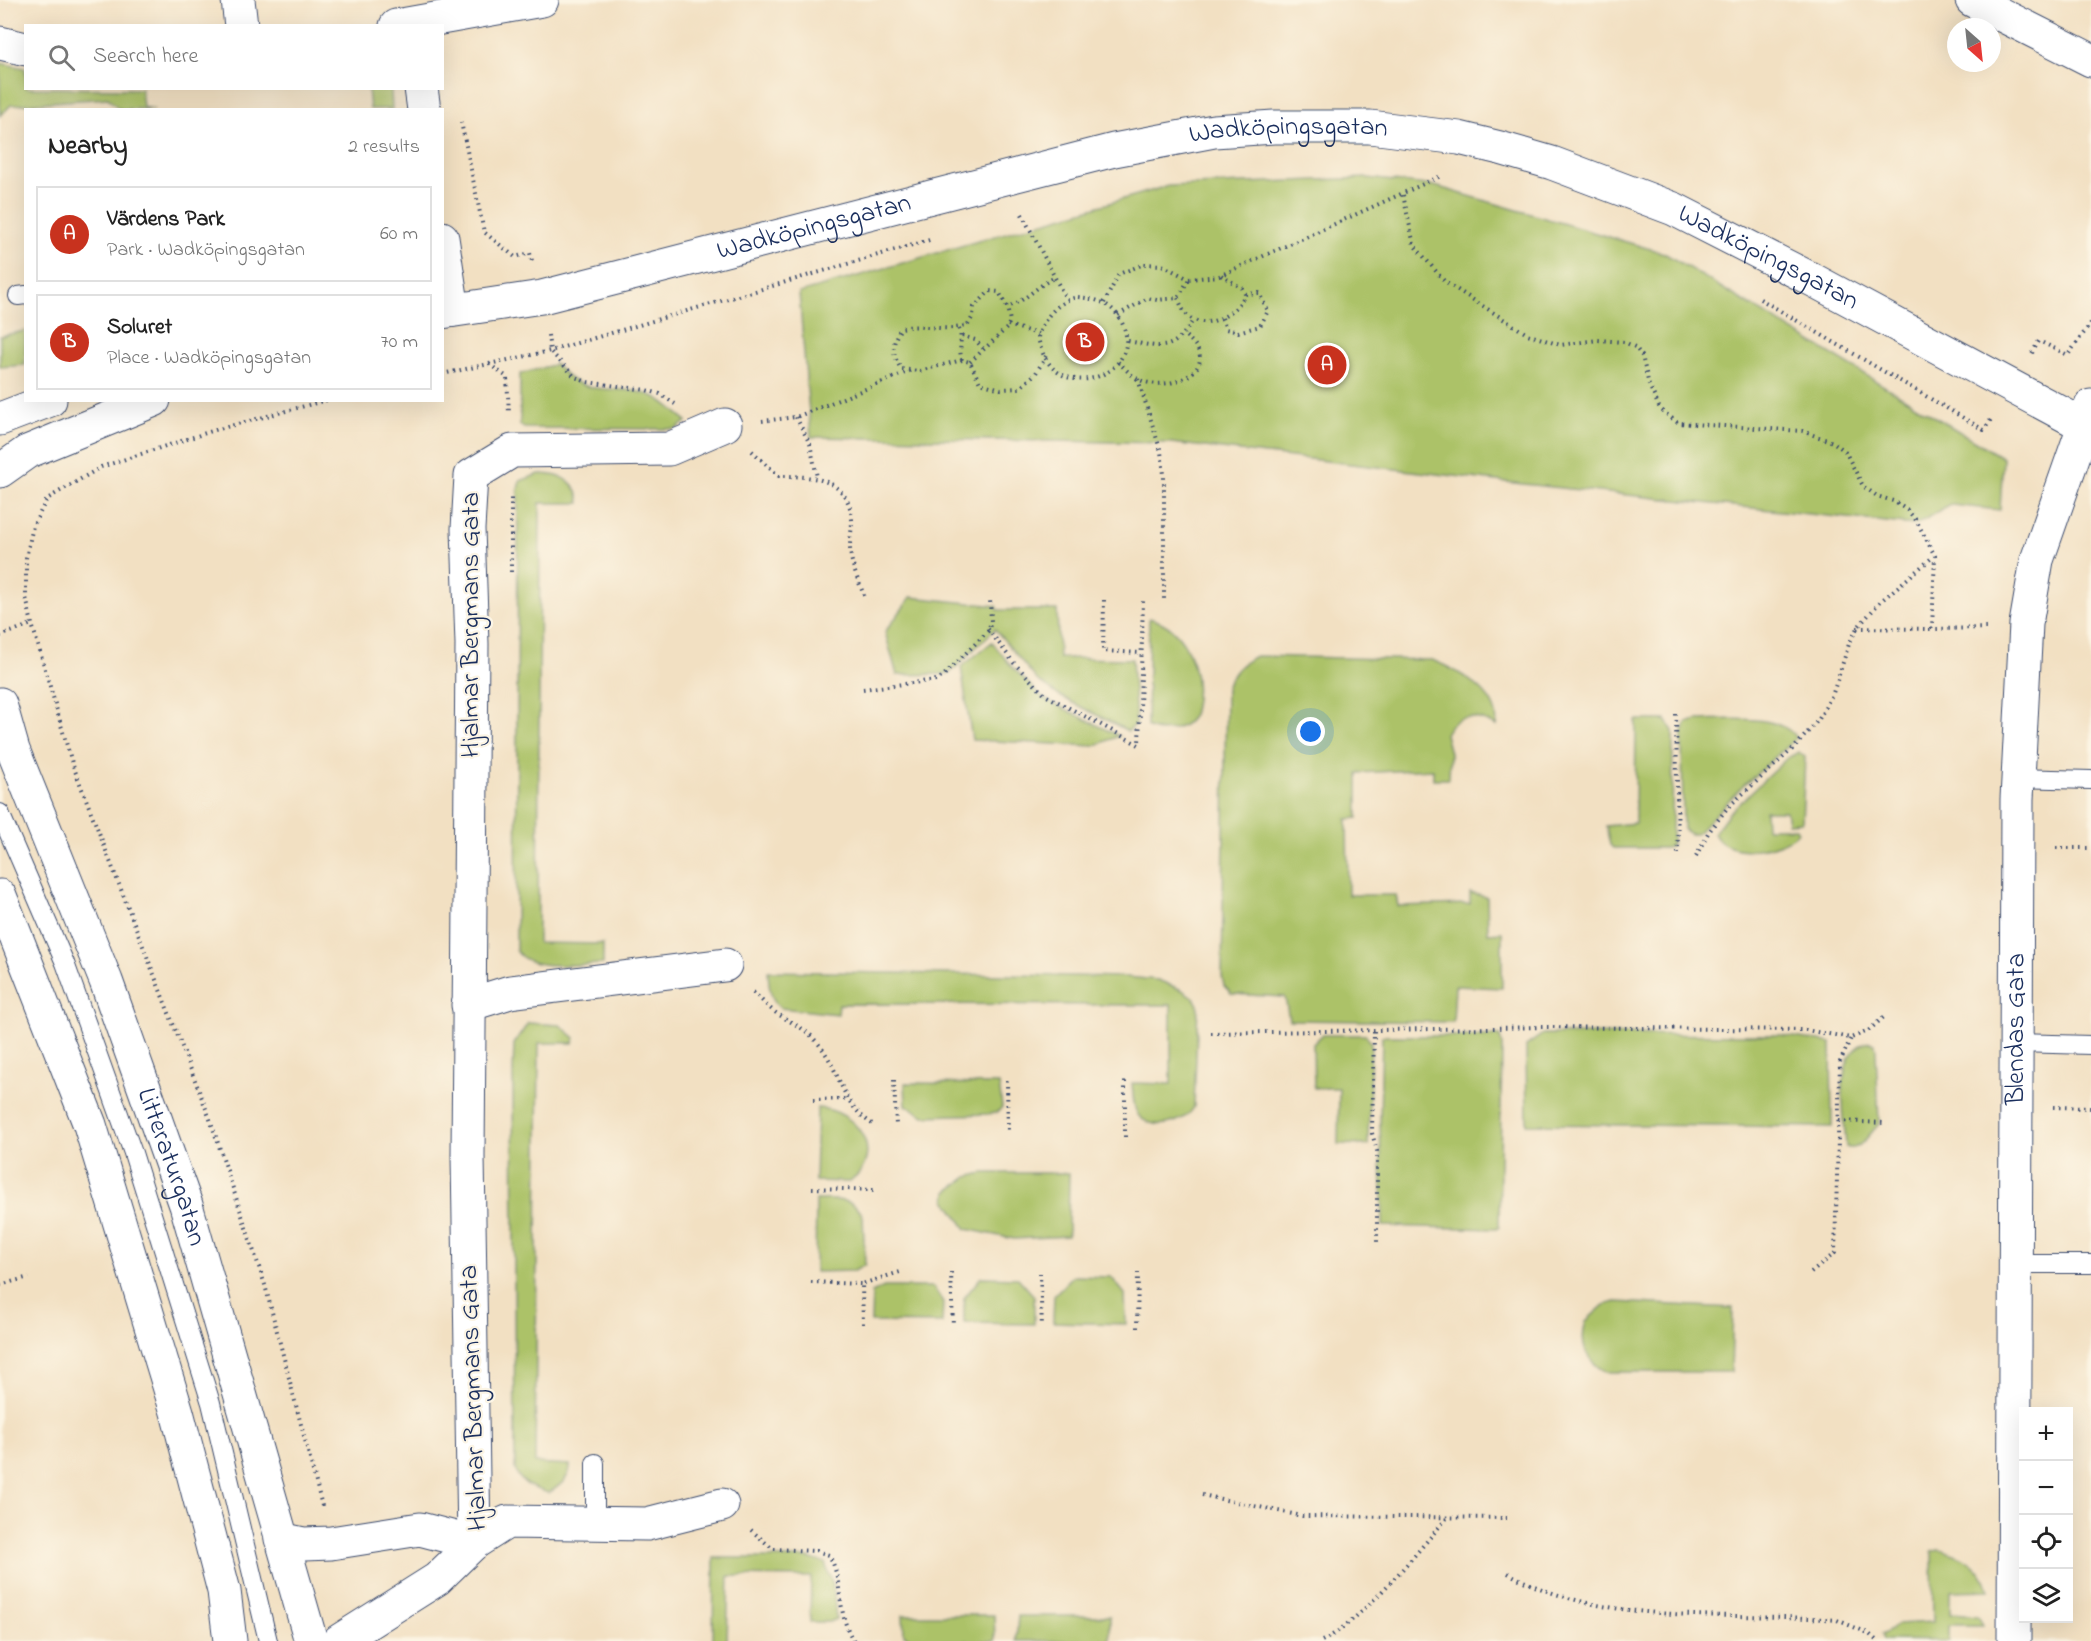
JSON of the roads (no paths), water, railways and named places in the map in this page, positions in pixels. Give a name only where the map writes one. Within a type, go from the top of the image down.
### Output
[{"type":"street","points":[[238,0],[241,24]]},
{"type":"street","points":[[419,18],[542,0]]},
{"type":"street","points":[[1972,0],[2091,60]]},
{"type":"street","points":[[0,43],[24,49]]},
{"type":"street","points":[[421,90],[424,108]]},
{"type":"street","name":"Wadköpingsgatan","points":[[448,311],[542,297],[1114,150],[1214,131],[1274,127],[1370,127],[1459,138],[1500,147],[1674,209],[2089,420]]},
{"type":"street","points":[[444,262],[448,311]]},
{"type":"street","points":[[0,419],[45,402]]},
{"type":"street","points":[[0,471],[27,452],[149,402]]},
{"type":"street","name":"Blendas Gata","points":[[2014,1641],[2018,778],[2026,624],[2037,560],[2089,420]]},
{"type":"street","name":"Hjalmar Bergmans Gata","points":[[474,1543],[468,1156],[472,644],[468,529],[471,476],[512,451],[669,449],[725,425]]},
{"type":"street","name":"Litteraturgatan","points":[[0,704],[13,750],[106,981],[186,1205],[311,1641]]},
{"type":"street","points":[[0,896],[90,1125],[177,1412],[224,1591],[230,1641]]},
{"type":"street","points":[[468,1005],[510,992],[725,965]]},
{"type":"street","name":"Hjalmar Bergmans Gata","points":[[474,1543],[507,1522],[647,1524],[722,1505]]},
{"type":"street","points":[[281,1539],[304,1544],[331,1543],[420,1529],[474,1543]]},
{"type":"street","points":[[339,1641],[437,1579],[474,1543]]},
{"type":"lane","points":[[2018,778],[2091,780]]},
{"type":"lane","points":[[0,813],[65,963],[133,1153],[211,1403],[268,1641]]},
{"type":"lane","points":[[2016,1043],[2091,1045]]},
{"type":"lane","points":[[2016,1264],[2091,1264]]},
{"type":"lane","points":[[595,1462],[595,1523]]},
{"type":"place","name":"Soluret","points":[[1085,342]]},
{"type":"place","name":"Värdens Park","points":[[1327,365]]}]
